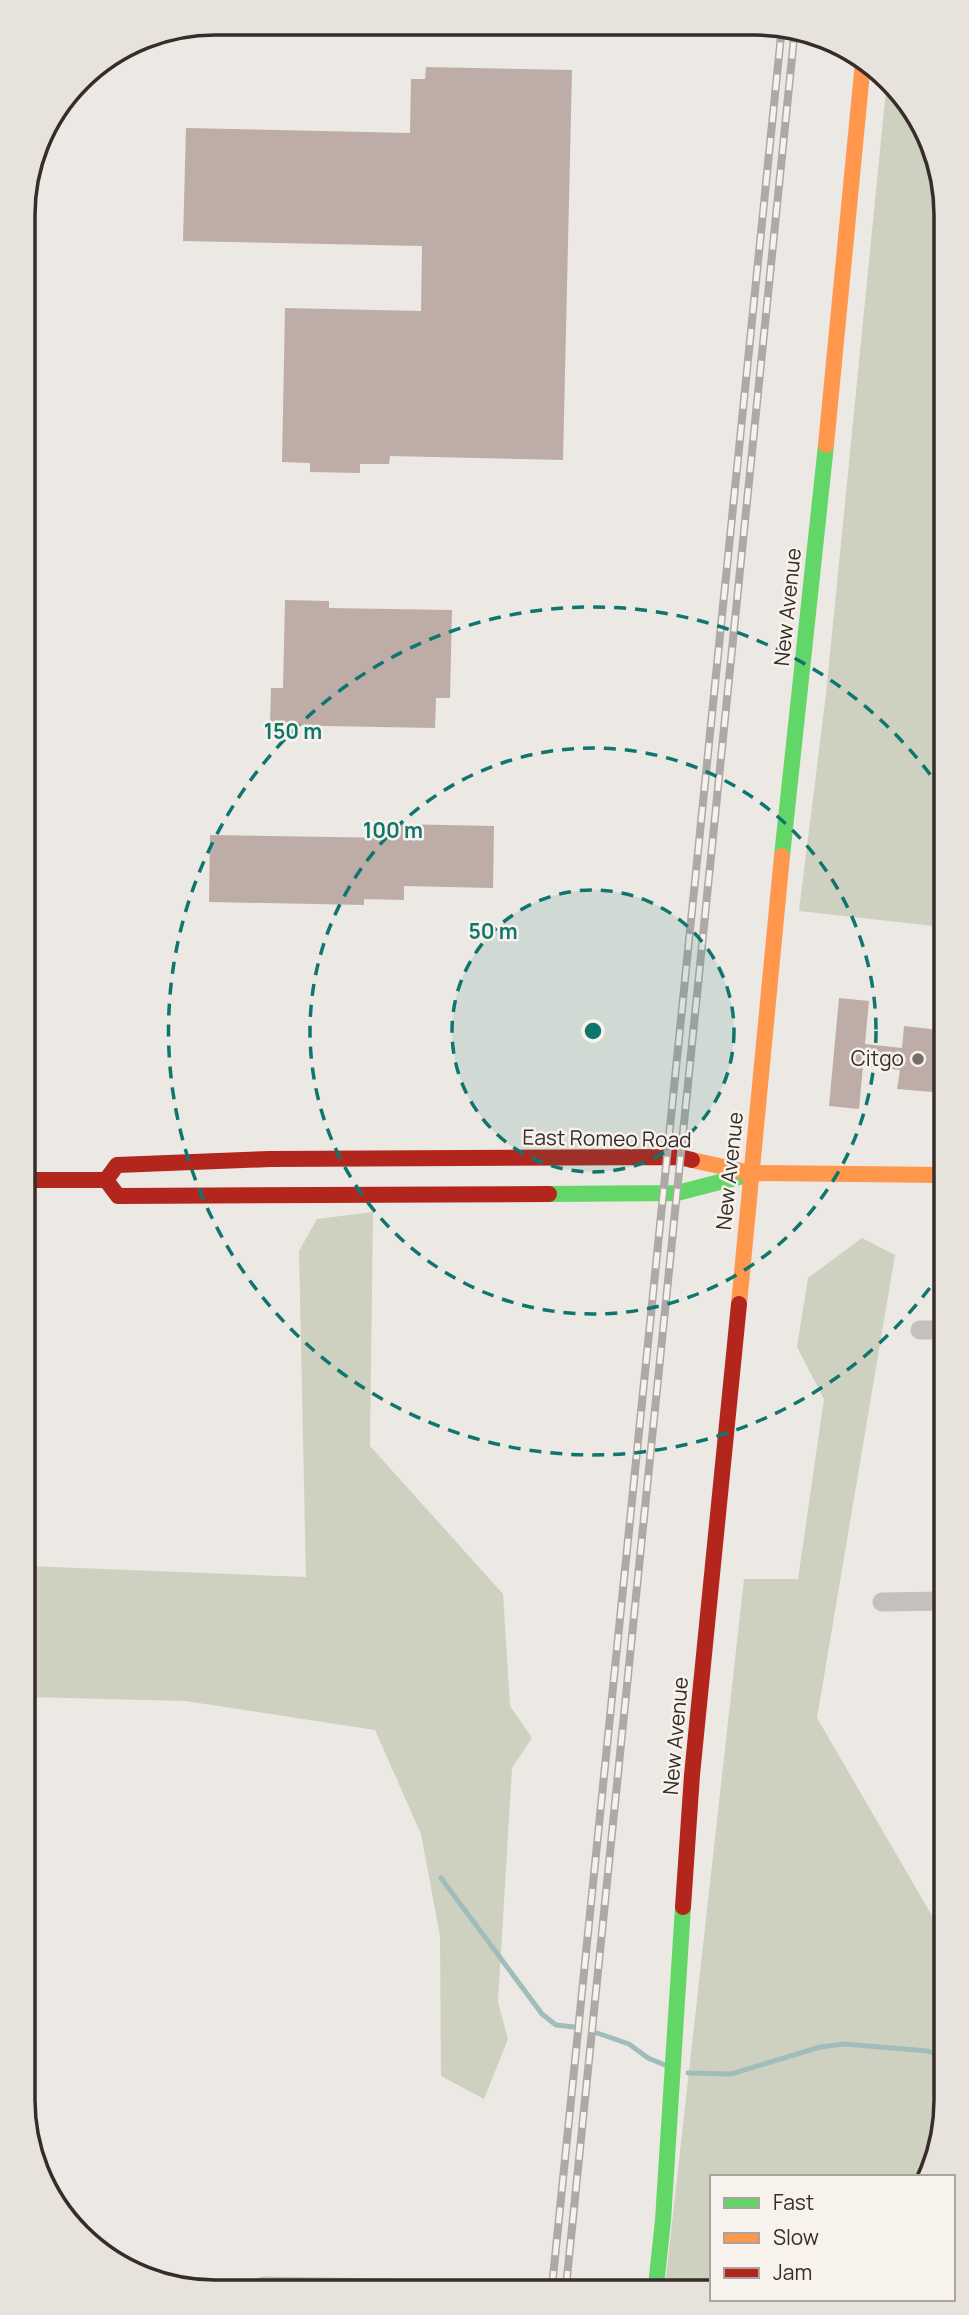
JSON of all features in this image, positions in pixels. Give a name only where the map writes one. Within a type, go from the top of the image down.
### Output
[{"type":"main road","name":"New Avenue","points":[[657,2280],[692,1775],[771,953],[832,388],[862,71]]},
{"type":"main road","name":"East Romeo Road","points":[[35,1180],[106,1180],[117,1165],[380,1157],[680,1157],[751,1174]]},
{"type":"main road","points":[[106,1180],[118,1196],[677,1193],[751,1174],[934,1175]]},
{"type":"street","points":[[920,1329],[934,1330]]},
{"type":"street","points":[[882,1602],[934,1601]]},
{"type":"green space","points":[[886,93],[904,115],[920,146],[928,168],[934,215],[934,926],[799,911],[826,694]]},
{"type":"green space","points":[[373,1212],[370,1446],[503,1594],[510,1706],[532,1738],[512,1768],[498,2002],[508,2039],[484,2099],[441,2076],[440,1936],[421,1834],[375,1730],[185,1701],[35,1697],[35,1566],[306,1577],[299,1251],[317,1219]]},
{"type":"green space","points":[[862,1238],[895,1255],[817,1718],[934,1919],[934,2112],[928,2147],[917,2175],[710,2175],[710,2280],[666,2280],[744,1579],[798,1579],[824,1399],[797,1347],[808,1278]]},
{"type":"building","points":[[426,67],[572,70],[563,460],[390,456],[389,464],[360,464],[360,473],[310,472],[310,463],[282,462],[285,308],[421,311],[422,246],[183,241],[186,128],[410,133],[411,79],[425,79]]},
{"type":"building","points":[[285,600],[329,601],[329,608],[452,610],[450,698],[436,698],[435,728],[270,725],[271,688],[283,688]]},
{"type":"building","points":[[395,824],[494,826],[493,888],[404,886],[404,900],[364,899],[364,905],[209,902],[210,835],[395,838]]},
{"type":"building","name":"Citgo","points":[[839,998],[869,1001],[865,1044],[902,1048],[904,1026],[934,1029],[933,1092],[897,1089],[900,1070],[863,1066],[859,1109],[829,1106]]},
{"type":"waterway","points":[[441,1878],[542,2014],[556,2025],[574,2027]]},
{"type":"waterway","points":[[597,2033],[629,2044],[648,2058],[665,2065]]},
{"type":"waterway","points":[[688,2073],[731,2074],[820,2047],[844,2044],[934,2053]]},
{"type":"railway","points":[[553,2280],[781,37]]},
{"type":"railway","points":[[567,2280],[794,39]]},
{"type":"traffic: fast","points":[[782,856],[826,445]]},
{"type":"traffic: fast","points":[[549,1194],[677,1193],[747,1175]]},
{"type":"traffic: fast","points":[[657,2280],[663,2220],[683,1907]]},
{"type":"traffic: slow","points":[[826,445],[862,71]]},
{"type":"traffic: slow","points":[[739,1304],[782,856]]},
{"type":"traffic: slow","points":[[692,1160],[751,1173],[934,1175]]},
{"type":"traffic: jam","points":[[106,1180],[117,1165],[270,1159],[680,1157],[692,1160]]},
{"type":"traffic: jam","points":[[35,1180],[106,1180]]},
{"type":"traffic: jam","points":[[106,1180],[118,1196],[549,1194]]},
{"type":"traffic: jam","points":[[683,1907],[692,1775],[739,1304]]},
{"type":"place","name":"Citgo","points":[[918,1059]]}]
